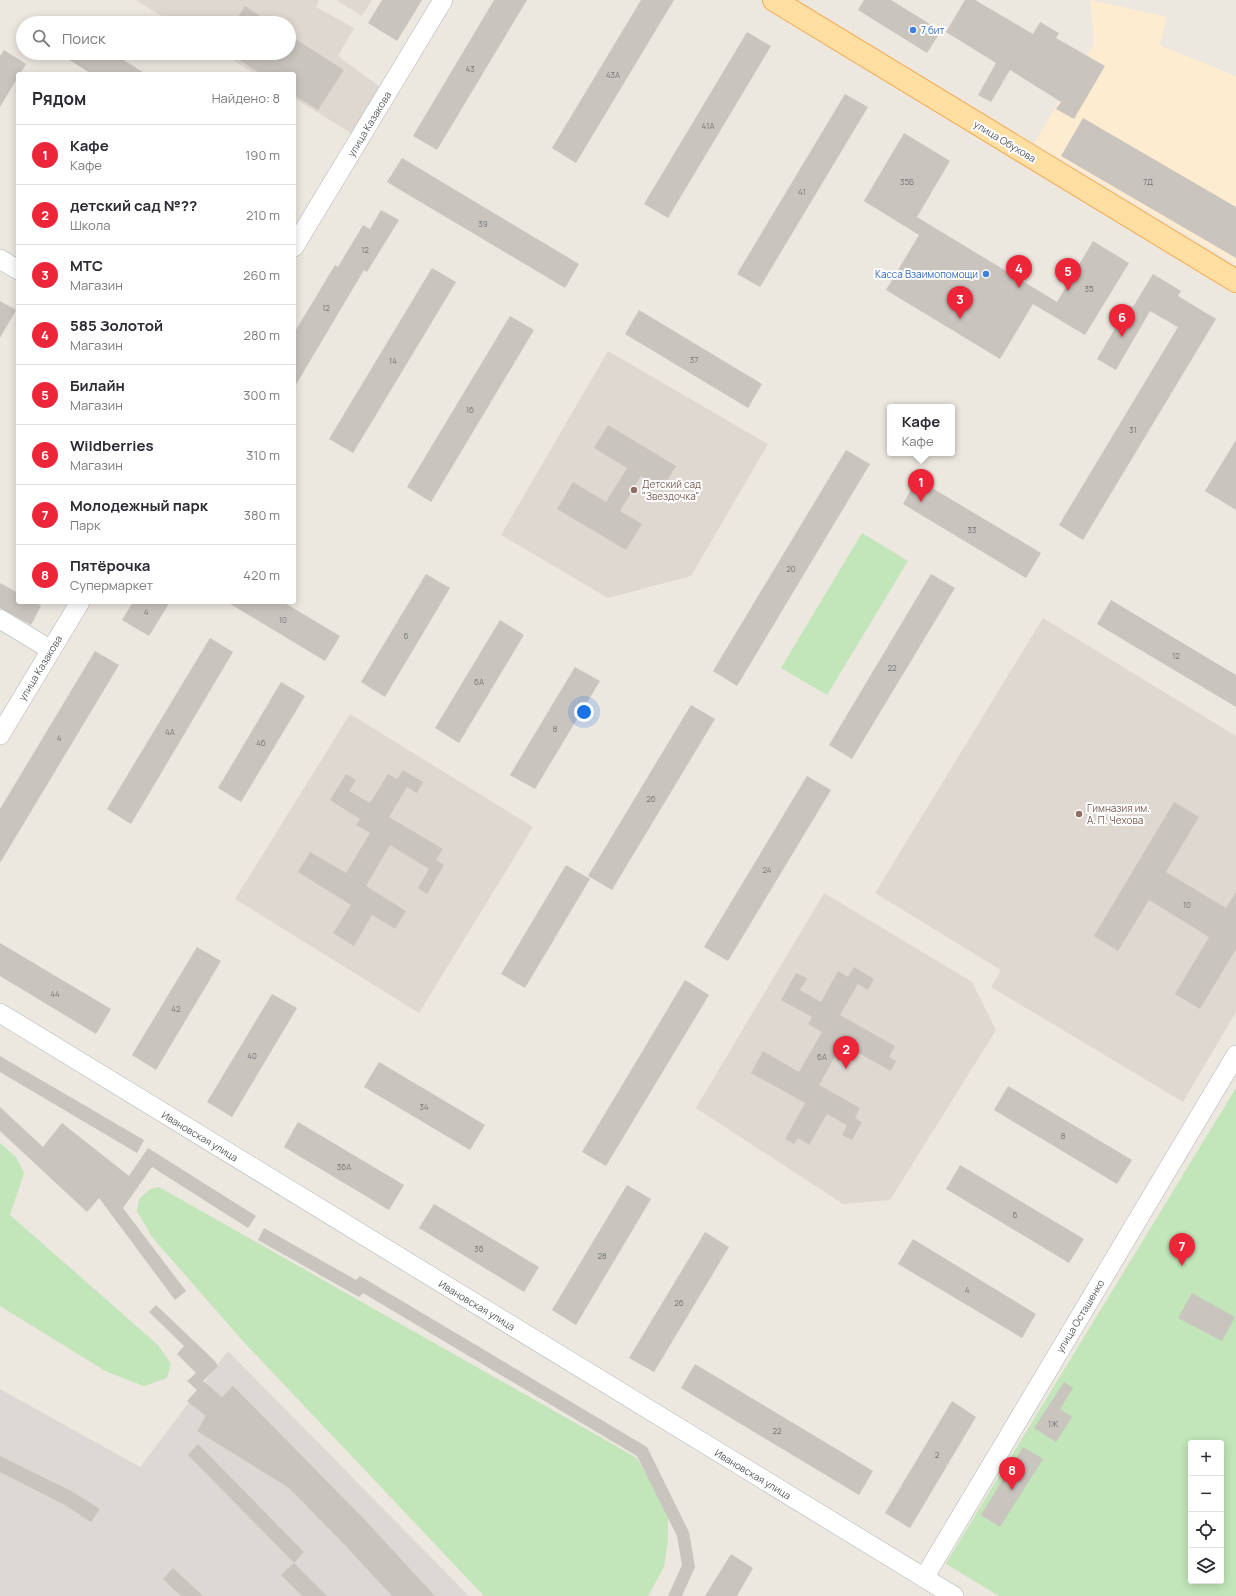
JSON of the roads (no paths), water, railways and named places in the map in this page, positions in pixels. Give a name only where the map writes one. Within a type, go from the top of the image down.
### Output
[{"type":"main road","name":"улица Обухова","points":[[774,0],[1236,281]]},
{"type":"street","name":"улица Казакова","points":[[296,244],[443,0]]},
{"type":"street","points":[[0,259],[16,269]]},
{"type":"street","name":"улица Казакова","points":[[0,735],[79,604]]},
{"type":"street","points":[[0,619],[51,650]]},
{"type":"street","name":"Ивановская улица","points":[[0,1013],[954,1596]]},
{"type":"street","name":"улица Осташенко","points":[[924,1578],[1236,1055]]},
{"type":"place","name":"7 бит","points":[[913,30]]},
{"type":"place","name":"Касса Взаимопомощи","points":[[986,274]]},
{"type":"place","name":"585 Золотой","points":[[1019,288]]},
{"type":"place","name":"Билайн","points":[[1068,291]]},
{"type":"place","name":"МТС","points":[[960,319]]},
{"type":"place","name":"Wildberries","points":[[1122,337]]},
{"type":"place","name":"Детский сад \"Звездочка\"","points":[[634,490]]},
{"type":"place","name":"Кафе","points":[[921,502]]},
{"type":"place","name":"Гимназия им. А. П. Чехова","points":[[1079,814]]},
{"type":"place","name":"детский сад №??","points":[[846,1069]]},
{"type":"place","name":"Молодежный парк","points":[[1182,1266]]},
{"type":"place","name":"Пятёрочка","points":[[1012,1490]]}]
